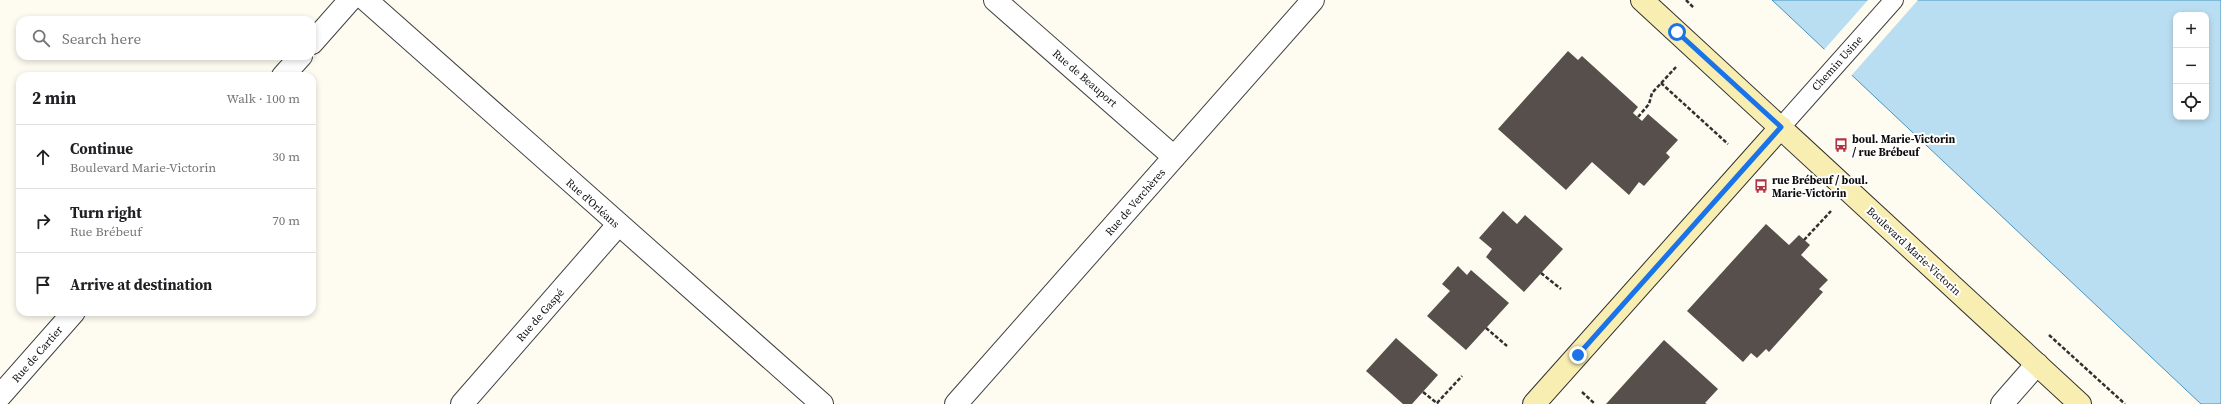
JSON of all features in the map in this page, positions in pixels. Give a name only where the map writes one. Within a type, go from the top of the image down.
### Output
[{"type":"street","points":[[316,38],[350,0]]},
{"type":"street","name":"Rue d'Orléans","points":[[366,0],[618,226],[822,404]]},
{"type":"street","name":"Rue de Beauport","points":[[995,0],[1174,157]]},
{"type":"street","name":"Rue de Verchères","points":[[956,404],[1314,0]]},
{"type":"street","name":"Boulevard Marie-Victorin","points":[[1642,0],[2080,404]]},
{"type":"street","points":[[287,72],[297,60]]},
{"type":"street","points":[[1534,404],[1781,127]]},
{"type":"street","name":"Rue de Gaspé","points":[[462,404],[618,226]]},
{"type":"street","name":"Rue de Cartier","points":[[0,396],[70,316]]},
{"type":"street","points":[[2002,404],[2037,364]]},
{"type":"lane","name":"Chemin Usine","points":[[1781,127],[1894,0]]},
{"type":"path","points":[[1638,116],[1649,104],[1652,93],[1679,64]]},
{"type":"path","points":[[1661,84],[1728,144]]},
{"type":"path","points":[[1804,240],[1835,208]]},
{"type":"path","points":[[1542,273],[1561,289]]},
{"type":"path","points":[[1486,328],[1508,346]]},
{"type":"path","points":[[1423,392],[1437,404],[1462,376]]},
{"type":"water","points":[[1772,0],[2221,0],[2221,404],[2201,404]]},
{"type":"pier","points":[[1868,0],[1918,0],[1851,76],[1823,51]]},
{"type":"building","points":[[1568,51],[1578,60],[1582,56],[1638,107],[1633,113],[1642,121],[1648,114],[1678,140],[1666,153],[1670,157],[1644,186],[1639,182],[1629,195],[1592,162],[1566,190],[1498,129]]},
{"type":"building","points":[[1503,211],[1517,224],[1525,215],[1563,249],[1524,292],[1486,257],[1492,249],[1479,238]]},
{"type":"building","points":[[1766,224],[1789,245],[1799,235],[1810,245],[1801,255],[1828,280],[1819,289],[1823,292],[1769,352],[1766,349],[1757,358],[1751,353],[1743,362],[1687,311]]},
{"type":"building","points":[[1458,266],[1467,275],[1471,270],[1509,303],[1466,350],[1427,316],[1450,291],[1442,284]]},
{"type":"building","points":[[1396,338],[1438,375],[1412,404],[1403,404],[1366,371]]},
{"type":"building","points":[[1664,340],[1718,389],[1705,403],[1707,404],[1606,404]]},
{"type":"place","name":"boul. Marie-Victorin / rue Brébeuf","points":[[1841,145]]},
{"type":"place","name":"rue Brébeuf / boul. Marie-Victorin","points":[[1761,186]]},
{"type":"route","points":[[1578,355],[1781,127],[1677,32]]}]
